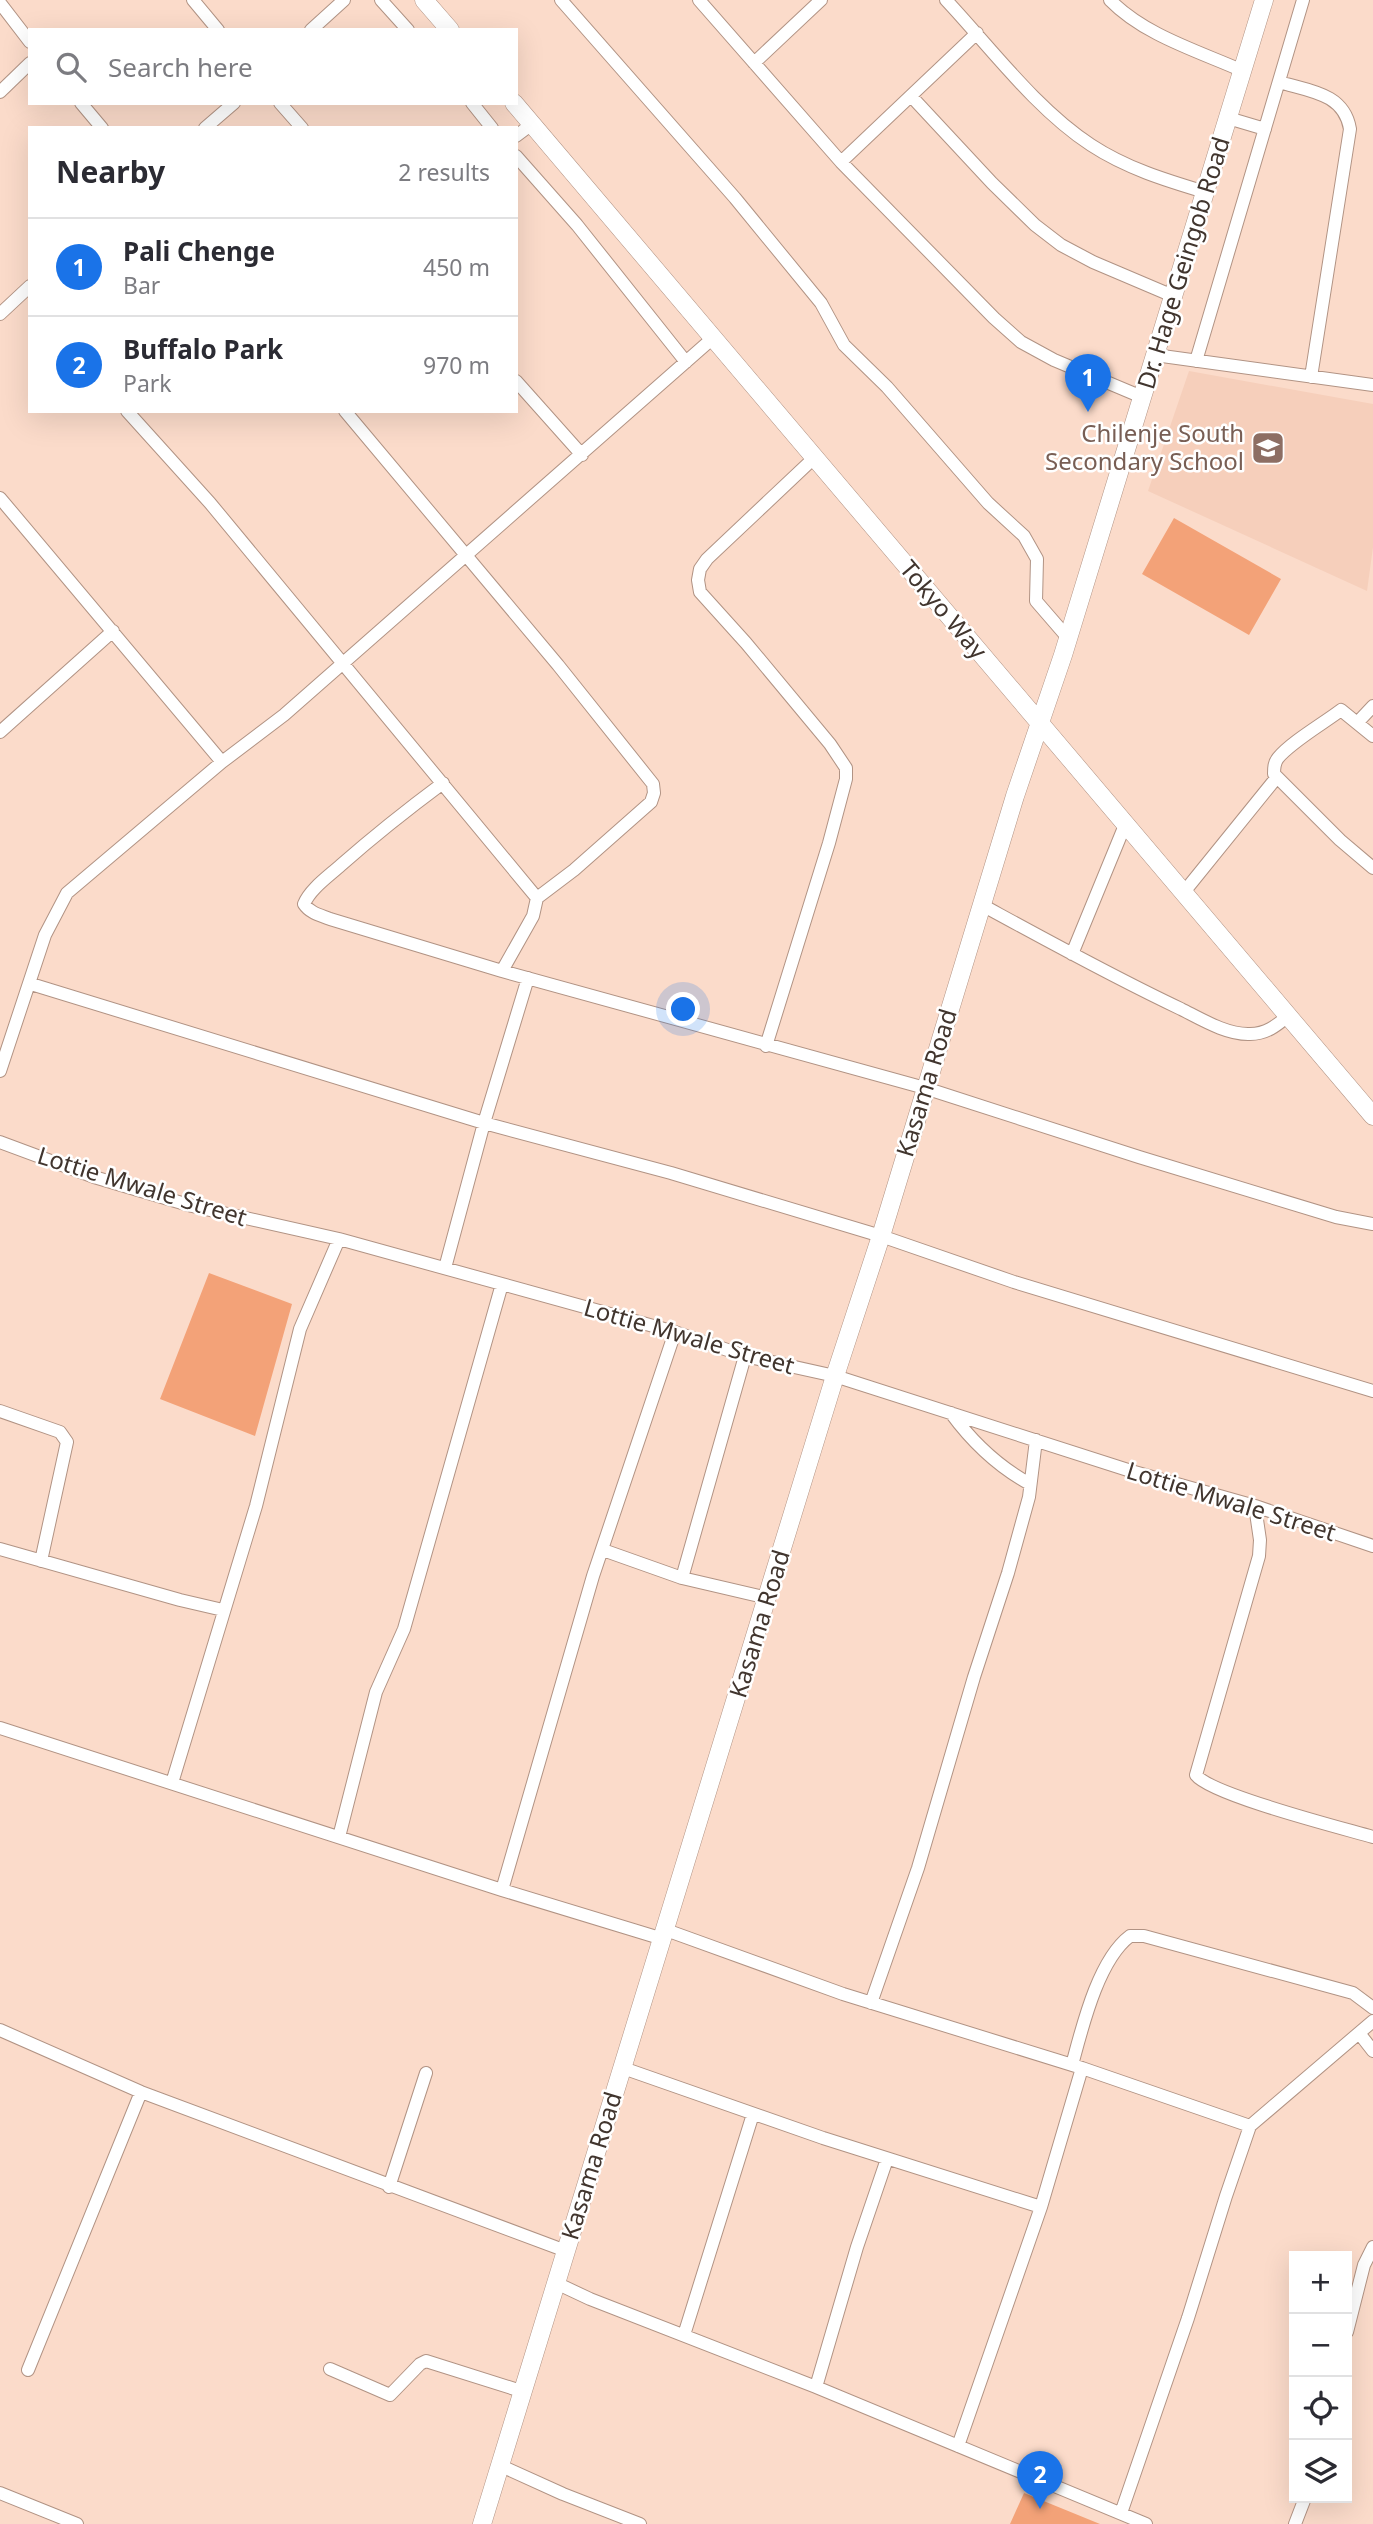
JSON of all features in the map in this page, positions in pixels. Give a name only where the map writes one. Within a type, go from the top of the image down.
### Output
[{"type":"street","points":[[192,0],[216,28]]},
{"type":"street","points":[[313,28],[344,0]]},
{"type":"street","points":[[381,0],[406,28]]},
{"type":"street","points":[[424,0],[448,28]]},
{"type":"street","points":[[561,0],[734,198],[821,303],[844,345],[887,387],[988,503],[1024,536],[1037,559],[1036,601],[1068,638]]},
{"type":"street","points":[[699,0],[841,162],[953,278],[1021,342],[1054,360],[1142,397]]},
{"type":"street","points":[[754,63],[821,0]]},
{"type":"street","points":[[946,0],[1045,106],[1090,145],[1124,164],[1205,192]]},
{"type":"street","points":[[1110,0],[1132,19],[1156,33],[1243,71]]},
{"type":"street","name":"Dr. Hage Geingob Road","points":[[1039,725],[1264,0]]},
{"type":"street","points":[[1196,360],[1303,0]]},
{"type":"street","points":[[0,3],[28,39]]},
{"type":"street","points":[[841,162],[977,33]]},
{"type":"street","points":[[0,92],[28,65]]},
{"type":"street","points":[[1279,82],[1322,94],[1338,104],[1347,114],[1350,129],[1311,377]]},
{"type":"street","points":[[911,96],[992,183],[1035,225],[1061,245],[1093,262],[1173,296]]},
{"type":"street","points":[[83,105],[100,126]]},
{"type":"street","points":[[207,126],[232,105]]},
{"type":"street","points":[[282,105],[300,126]]},
{"type":"street","points":[[473,105],[490,126]]},
{"type":"street","name":"Tokyo Way","points":[[516,105],[1373,1116]]},
{"type":"street","points":[[1228,118],[1265,129]]},
{"type":"street","points":[[518,134],[532,124]]},
{"type":"street","points":[[518,158],[577,225],[686,362]]},
{"type":"street","points":[[0,314],[28,292]]},
{"type":"street","points":[[0,1071],[31,984],[45,935],[66,892],[222,762],[284,715],[713,338]]},
{"type":"street","points":[[1156,355],[1373,385]]},
{"type":"street","points":[[518,384],[582,455]]},
{"type":"street","points":[[129,413],[210,503],[344,662],[383,714],[537,898]]},
{"type":"street","points":[[347,413],[558,665],[653,784],[651,802],[575,870],[537,898],[533,916],[502,971]]},
{"type":"street","points":[[766,1046],[829,843],[846,779],[846,768],[822,734],[700,592],[698,580],[700,569],[707,559],[814,458]]},
{"type":"street","points":[[1,502],[222,762]]},
{"type":"street","points":[[0,732],[113,631]]},
{"type":"street","points":[[1013,693],[1025,698],[1038,698],[1050,693]]},
{"type":"street","points":[[1357,723],[1373,706]]},
{"type":"street","points":[[1373,736],[1341,709],[1276,759],[1274,774],[1340,841],[1373,868]]},
{"type":"street","name":"Kasama Road","points":[[482,2524],[835,1376],[1039,725]]},
{"type":"street","points":[[1025,767],[1037,757],[1052,753],[1067,757]]},
{"type":"street","points":[[1184,892],[1277,777]]},
{"type":"street","points":[[443,783],[391,822],[309,895],[304,904],[312,912],[330,919],[502,971],[925,1088],[1336,1217],[1373,1224]]},
{"type":"street","points":[[1072,954],[1125,825]]},
{"type":"street","points":[[982,905],[1132,986],[1225,1029],[1248,1035],[1264,1033],[1288,1016]]},
{"type":"street","points":[[444,1268],[528,978]]},
{"type":"street","points":[[31,984],[484,1123],[671,1173],[881,1236],[1014,1282],[1373,1391]]},
{"type":"street","name":"Lottie Mwale Street","points":[[0,1142],[94,1177],[192,1206],[339,1239],[675,1332],[745,1356],[835,1376],[1131,1471],[1255,1506],[1373,1546]]},
{"type":"street","points":[[172,1783],[256,1507],[300,1329],[339,1239]]},
{"type":"street","points":[[339,1838],[376,1692],[404,1629],[431,1526],[502,1284]]},
{"type":"street","points":[[502,1891],[557,1695],[675,1332]]},
{"type":"street","points":[[682,1578],[745,1356]]},
{"type":"street","points":[[0,1411],[60,1432],[67,1442],[41,1561]]},
{"type":"street","points":[[951,1412],[969,1438],[1006,1471],[1030,1484]]},
{"type":"street","points":[[871,2003],[918,1868],[974,1677],[1008,1573],[1026,1509],[1036,1440]]},
{"type":"street","points":[[1255,1506],[1260,1540],[1259,1556],[1196,1775],[1209,1785],[1285,1812],[1373,1837]]},
{"type":"street","points":[[0,1549],[223,1610]]},
{"type":"street","points":[[603,1550],[682,1578],[768,1598]]},
{"type":"street","points":[[0,1728],[502,1891],[664,1934],[871,2003],[1077,2067],[1250,2126]]},
{"type":"street","points":[[958,2446],[1041,2207],[1077,2067],[1089,2006],[1112,1956],[1123,1941],[1130,1936],[1144,1936],[1353,1993],[1373,2008]]},
{"type":"street","points":[[1121,2513],[1250,2126],[1373,2021]]},
{"type":"street","points":[[0,2031],[141,2092],[566,2251]]},
{"type":"street","points":[[1359,2033],[1373,2051]]},
{"type":"street","points":[[623,2067],[887,2159],[1041,2207]]},
{"type":"street","points":[[389,2187],[426,2073]]},
{"type":"street","points":[[28,2370],[141,2092]]},
{"type":"street","points":[[684,2334],[753,2114]]},
{"type":"street","points":[[816,2386],[857,2247],[887,2159]]},
{"type":"street","points":[[1352,2314],[1364,2265],[1373,2247]]},
{"type":"street","points":[[556,2283],[590,2299],[816,2386],[1146,2524]]},
{"type":"street","points":[[330,2369],[390,2395],[426,2361],[521,2391]]},
{"type":"street","points":[[499,2465],[562,2494],[640,2524]]},
{"type":"street","points":[[0,2493],[77,2524]]},
{"type":"street","points":[[1295,2524],[1303,2503]]},
{"type":"shaded area","name":"Chilenje South Secondary School","points":[[1189,371],[1373,404],[1373,547],[1367,591],[1148,491]]},
{"type":"shaded area","points":[[1174,518],[1281,579],[1249,635],[1142,574]]},
{"type":"shaded area","points":[[209,1273],[292,1304],[255,1436],[160,1399]]},
{"type":"shaded area","points":[[1024,2493],[1100,2524],[1010,2524]]},
{"type":"place","name":"Pali Chenge","points":[[1088,412]]},
{"type":"place","name":"Chilenje South Secondary School","points":[[1268,448]]},
{"type":"place","name":"Buffalo Park","points":[[1040,2509]]}]
